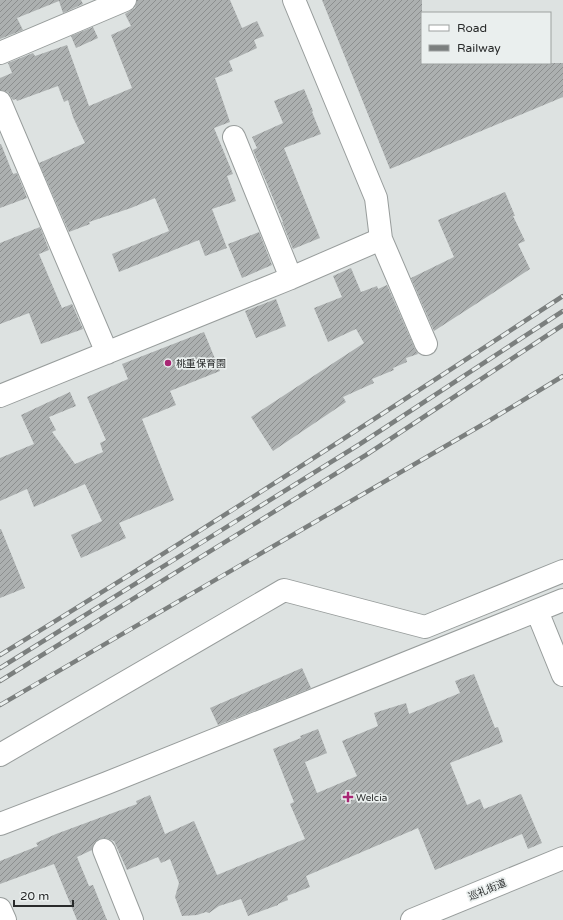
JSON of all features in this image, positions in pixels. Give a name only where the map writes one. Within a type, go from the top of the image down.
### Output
[{"type":"street","points":[[0,53],[125,0]]},
{"type":"street","points":[[294,0],[376,198],[381,239],[426,344]]},
{"type":"street","points":[[0,102],[107,353]]},
{"type":"street","points":[[234,136],[291,278]]},
{"type":"street","points":[[0,396],[291,278],[381,239]]},
{"type":"street","points":[[0,755],[284,590],[425,627],[563,571]]},
{"type":"street","points":[[0,824],[107,783],[563,600]]},
{"type":"street","points":[[537,611],[563,675]]},
{"type":"street","points":[[104,850],[132,920]]},
{"type":"street","name":"巡礼街道","points":[[412,920],[563,858]]},
{"type":"street","points":[[0,909],[5,920]]},
{"type":"building","points":[[0,0],[81,0],[83,4],[63,13],[59,1],[17,18],[23,30],[0,39]]},
{"type":"building","points":[[137,0],[230,0],[242,28],[257,21],[264,36],[254,40],[257,48],[229,61],[233,71],[215,78],[230,122],[214,128],[233,174],[227,176],[236,201],[212,209],[227,248],[205,256],[199,240],[119,272],[112,254],[169,231],[155,198],[89,222],[90,224],[69,232],[39,163],[85,143],[73,117],[68,100],[64,102],[58,86],[17,101],[16,99],[13,100],[8,92],[0,90],[0,78],[12,73],[8,63],[33,53],[35,56],[67,45],[89,106],[132,88],[111,35],[131,26],[125,14],[135,8]]},
{"type":"building","points":[[322,0],[422,0],[421,64],[563,63],[563,97],[390,169]]},
{"type":"building","points":[[93,27],[98,38],[76,48],[71,36]]},
{"type":"building","points":[[304,89],[321,134],[284,148],[320,238],[293,249],[253,150],[257,148],[252,137],[283,123],[274,101]]},
{"type":"building","points":[[0,144],[13,174],[17,173],[27,198],[0,208]]},
{"type":"building","points":[[505,192],[515,216],[513,216],[525,241],[518,244],[530,269],[434,331],[411,278],[454,257],[438,220]]},
{"type":"building","points":[[40,227],[49,250],[39,254],[62,308],[72,304],[83,329],[41,344],[29,313],[0,324],[0,243]]},
{"type":"building","points":[[259,232],[272,265],[242,278],[228,244]]},
{"type":"building","points":[[351,268],[361,292],[377,286],[378,289],[387,285],[418,354],[406,358],[407,362],[393,368],[394,370],[372,379],[374,383],[343,397],[346,402],[273,451],[251,417],[364,343],[356,329],[328,342],[314,308],[342,297],[333,276]]},
{"type":"building","points":[[276,299],[286,326],[256,338],[245,311]]},
{"type":"building","points":[[204,332],[220,371],[170,391],[176,405],[142,419],[174,500],[119,523],[126,538],[81,558],[71,535],[102,521],[85,484],[34,507],[27,489],[0,501],[0,458],[34,444],[21,415],[70,392],[76,406],[49,417],[56,430],[52,432],[75,464],[103,452],[100,443],[106,440],[87,397],[128,379],[122,364]]},
{"type":"building","points":[[0,529],[25,588],[0,598]]},
{"type":"building","points":[[302,668],[311,688],[218,725],[210,708]]},
{"type":"building","points":[[474,674],[495,728],[498,727],[503,742],[450,763],[467,805],[480,799],[484,809],[521,794],[542,843],[528,849],[522,834],[435,870],[418,828],[306,876],[310,887],[287,896],[288,900],[278,905],[248,916],[241,899],[219,906],[209,913],[206,912],[197,915],[182,916],[175,897],[179,883],[170,859],[161,863],[158,857],[127,870],[114,841],[105,838],[99,839],[94,843],[92,850],[77,857],[89,886],[93,885],[107,920],[77,920],[54,864],[0,884],[0,861],[38,846],[36,843],[56,834],[137,804],[136,801],[150,795],[165,834],[194,821],[217,875],[305,839],[290,804],[294,802],[273,749],[301,738],[300,736],[318,729],[327,753],[305,762],[317,793],[357,776],[342,741],[378,726],[374,713],[406,703],[409,714],[460,693],[455,681]]},
{"type":"railway","points":[[0,655],[283,478],[563,296]]},
{"type":"railway","points":[[0,668],[360,444],[563,311]]},
{"type":"railway","points":[[0,681],[366,455],[563,325]]},
{"type":"railway","points":[[0,705],[487,422],[563,376]]},
{"type":"place","name":"桃重保育園","points":[[168,363]]},
{"type":"place","name":"Welcia","points":[[348,797]]}]
